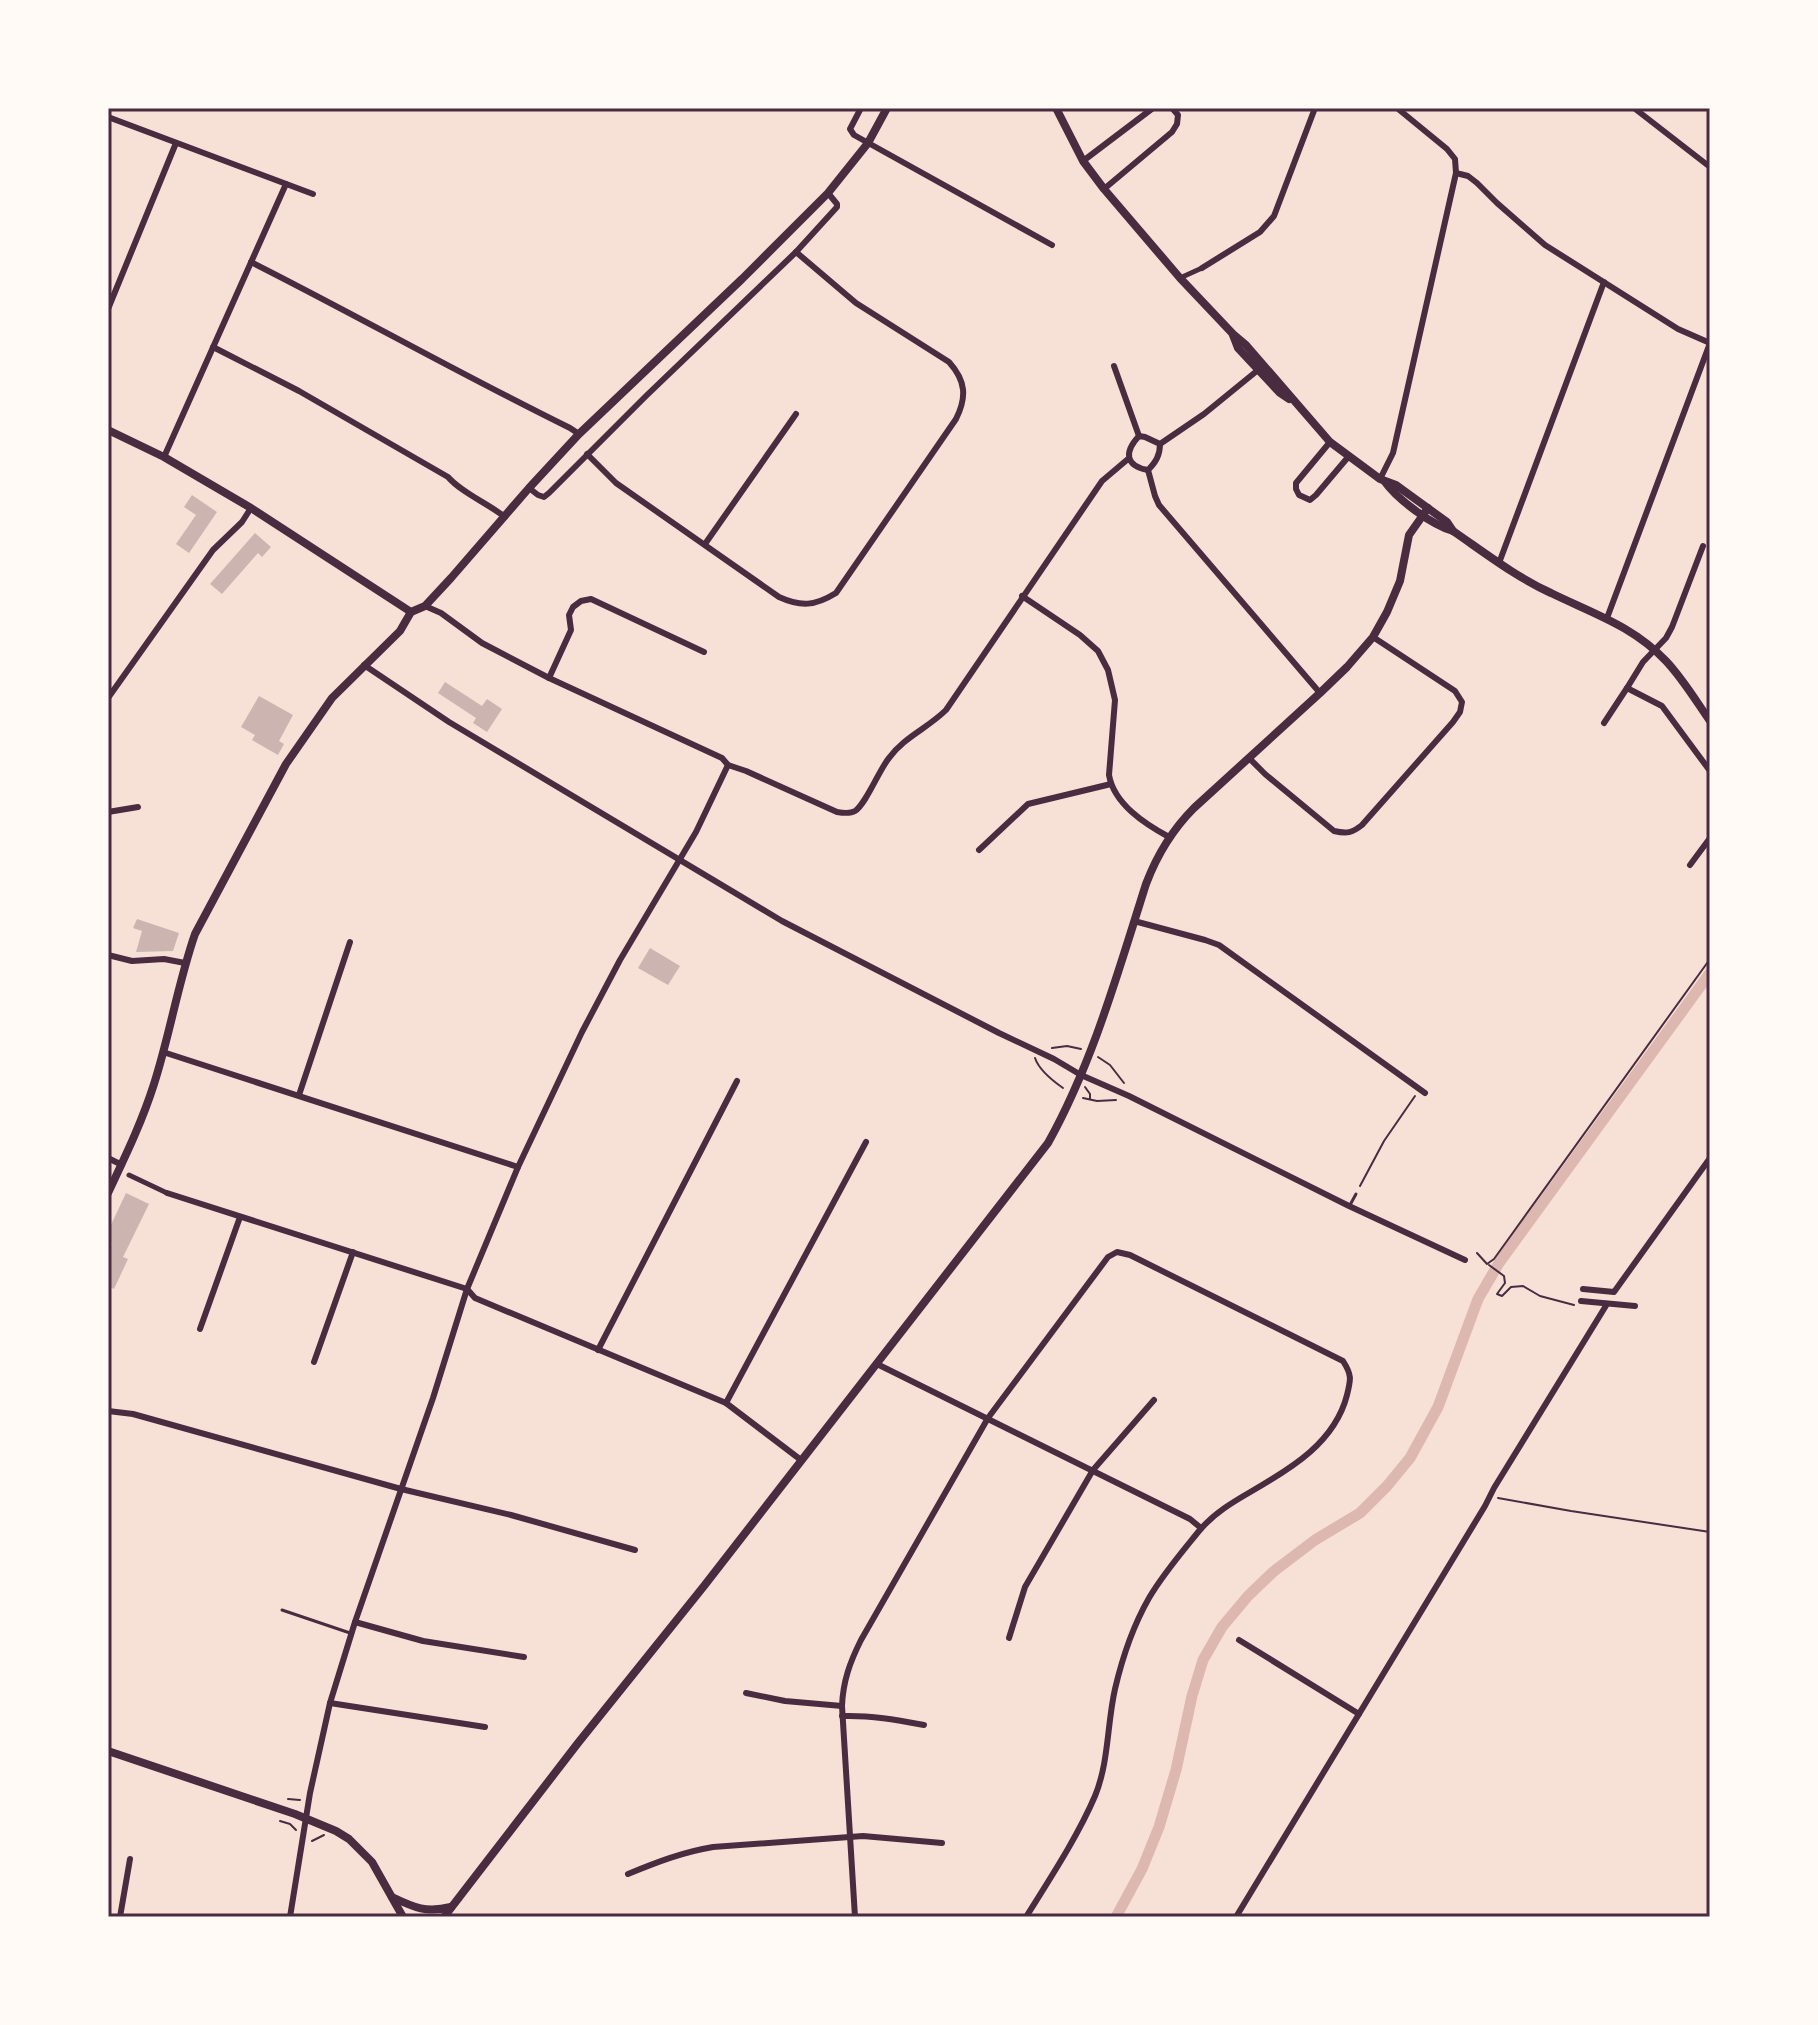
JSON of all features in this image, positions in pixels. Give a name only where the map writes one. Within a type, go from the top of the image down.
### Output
[{"type":"street","points":[[861,108],[851,125],[854,135],[1052,245]]},
{"type":"street","points":[[108,1193],[144,1114],[195,934],[286,764],[332,698],[400,631],[411,612],[425,606],[579,434],[828,193],[868,143],[887,108]]},
{"type":"street","points":[[1056,108],[1083,161],[1104,189],[1180,278],[1246,345],[1330,442],[1382,480],[1396,485],[1444,529],[1453,531],[1499,563],[1551,593],[1630,631],[1668,662],[1710,721]]},
{"type":"street","points":[[1083,161],[1153,108]]},
{"type":"street","points":[[1104,189],[1172,132],[1178,115],[1172,108]]},
{"type":"street","points":[[1180,278],[1260,232],[1274,216],[1315,108]]},
{"type":"street","points":[[1382,480],[1393,453],[1456,173],[1455,159],[1447,149],[1397,108]]},
{"type":"street","points":[[1634,108],[1710,167]]},
{"type":"street","points":[[108,117],[313,194]]},
{"type":"street","points":[[108,309],[176,143]]},
{"type":"street","points":[[1456,173],[1468,176],[1477,183],[1545,245],[1678,329],[1710,343],[1607,618]]},
{"type":"street","points":[[164,457],[286,184]]},
{"type":"street","points":[[529,488],[544,497],[796,252],[837,207],[828,193]]},
{"type":"street","points":[[587,454],[616,483],[779,597],[806,604],[823,601],[836,593],[961,409],[961,379],[949,362],[856,303],[796,252]]},
{"type":"street","points":[[251,262],[579,434]]},
{"type":"street","points":[[1499,563],[1604,282]]},
{"type":"street","points":[[1233,334],[1238,348],[1280,393],[1292,400]]},
{"type":"street","points":[[213,347],[299,391],[421,461],[505,517]]},
{"type":"street","points":[[1114,366],[1139,436]]},
{"type":"street","points":[[1160,444],[1204,414],[1258,370]]},
{"type":"street","points":[[705,544],[796,414]]},
{"type":"street","points":[[108,430],[164,457],[251,508],[411,612]]},
{"type":"street","points":[[1139,436],[1160,444]]},
{"type":"street","points":[[1139,436],[1128,453],[1128,459],[1132,464],[1148,470]]},
{"type":"street","points":[[1330,442],[1296,483],[1299,495],[1310,500],[1349,456]]},
{"type":"street","points":[[1148,470],[1160,453],[1160,444]]},
{"type":"street","points":[[425,606],[441,613],[482,643],[549,678],[722,758],[728,765],[837,812],[851,813],[860,805],[889,757],[946,710],[1102,481],[1128,459]]},
{"type":"street","points":[[1148,470],[1159,505],[1320,693]]},
{"type":"street","points":[[108,698],[213,550],[242,522],[251,508]]},
{"type":"street","points":[[444,1917],[1048,1143],[1062,1118],[1101,1026],[1155,861],[1169,837],[1194,808],[1347,667],[1373,637],[1400,581],[1409,535],[1426,511]]},
{"type":"street","points":[[1604,723],[1643,662],[1666,638],[1703,546]]},
{"type":"street","points":[[1022,596],[1080,635],[1098,651],[1108,670],[1115,700],[1109,775],[1111,784],[1135,816],[1169,837]]},
{"type":"street","points":[[549,678],[571,630],[569,615],[573,607],[591,599],[704,652]]},
{"type":"street","points":[[1249,758],[1334,831],[1353,832],[1362,825],[1453,722],[1462,702],[1455,691],[1373,637]]},
{"type":"street","points":[[364,665],[449,722],[782,921],[1081,1075],[1465,1260]]},
{"type":"street","points":[[1627,688],[1662,706],[1710,771]]},
{"type":"street","points":[[290,1917],[306,1818],[330,1703],[467,1289],[518,1167],[581,1036],[616,967],[710,805],[728,765]]},
{"type":"street","points":[[979,850],[1028,804],[1111,784]]},
{"type":"street","points":[[108,812],[138,807]]},
{"type":"street","points":[[1690,865],[1710,838]]},
{"type":"street","points":[[1134,921],[1219,945],[1423,1091]]},
{"type":"street","points":[[299,1095],[350,942]]},
{"type":"street","points":[[108,955],[132,961],[164,959],[185,963]]},
{"type":"street","points":[[163,1052],[518,1167]]},
{"type":"street","points":[[598,1350],[737,1081]]},
{"type":"street","points":[[726,1403],[866,1142]]},
{"type":"street","points":[[108,1158],[122,1165]]},
{"type":"street","points":[[1583,1289],[1614,1292],[1710,1158]]},
{"type":"street","points":[[129,1175],[167,1193],[467,1289],[475,1298],[726,1403],[801,1460]]},
{"type":"street","points":[[200,1329],[240,1217]]},
{"type":"street","points":[[314,1362],[353,1252]]},
{"type":"street","points":[[855,1917],[842,1716],[842,1687],[847,1669],[988,1418],[1108,1257],[1117,1252],[1130,1255],[1343,1361],[1350,1372],[1350,1380],[1344,1404],[1322,1442],[1285,1471],[1230,1503],[1201,1528],[1149,1597],[1122,1663],[1095,1795],[1026,1917]]},
{"type":"street","points":[[1581,1301],[1635,1306]]},
{"type":"street","points":[[1236,1917],[1607,1304]]},
{"type":"street","points":[[877,1364],[1190,1519],[1201,1528]]},
{"type":"street","points":[[1009,1638],[1025,1587],[1093,1470],[1154,1400]]},
{"type":"street","points":[[108,1411],[133,1414],[635,1550]]},
{"type":"street","points":[[355,1622],[423,1641],[524,1657]]},
{"type":"street","points":[[1239,1640],[1359,1714]]},
{"type":"street","points":[[746,1693],[785,1701],[842,1706]]},
{"type":"street","points":[[330,1703],[485,1727]]},
{"type":"street","points":[[842,1716],[857,1715],[924,1725]]},
{"type":"street","points":[[108,1751],[336,1831],[349,1839],[372,1862],[403,1917]]},
{"type":"street","points":[[628,1874],[667,1858],[713,1847],[850,1837],[942,1843]]},
{"type":"street","points":[[120,1917],[130,1859]]},
{"type":"street","points":[[392,1896],[430,1911],[451,1907]]},
{"type":"lane","points":[[1349,1206],[1356,1194]]},
{"type":"lane","points":[[282,1610],[351,1634]]},
{"type":"path","points":[[1477,1253],[1487,1264],[1494,1259],[1710,959]]},
{"type":"path","points":[[1043,1053],[1054,1046],[1080,1048]]},
{"type":"path","points":[[1034,1049],[1036,1063],[1063,1088]]},
{"type":"path","points":[[1083,1098],[1114,1101],[1125,1094],[1124,1081],[1101,1058]]},
{"type":"path","points":[[1356,1194],[1384,1141],[1423,1091]]},
{"type":"path","points":[[1488,1265],[1503,1275],[1505,1283],[1498,1295],[1502,1296],[1511,1287],[1523,1286],[1540,1296],[1573,1305],[1582,1311]]},
{"type":"path","points":[[1496,1497],[1710,1532]]},
{"type":"path","points":[[288,1799],[298,1803]]},
{"type":"path","points":[[280,1821],[296,1830]]},
{"type":"building","points":[[192,495],[217,512],[189,553],[176,544],[196,515],[184,507]]},
{"type":"building","points":[[255,533],[271,547],[262,557],[258,553],[222,594],[210,584]]},
{"type":"building","points":[[445,682],[482,706],[487,699],[502,709],[487,732],[473,723],[476,718],[438,693]]},
{"type":"building","points":[[259,696],[293,715],[279,741],[284,744],[278,755],[252,740],[255,735],[241,727]]},
{"type":"building","points":[[137,919],[179,933],[173,951],[136,952],[142,931],[133,928]]},
{"type":"building","points":[[650,948],[680,966],[668,985],[638,968]]},
{"type":"building","points":[[126,1193],[149,1204],[123,1257],[128,1259],[114,1289],[108,1286],[108,1250],[112,1243],[108,1241],[108,1231]]},
{"type":"waterway","points":[[1116,1917],[1142,1869],[1159,1827],[1203,1660],[1222,1627],[1273,1572],[1315,1540],[1360,1513],[1410,1458],[1438,1407],[1478,1299],[1499,1263],[1710,973]]}]
